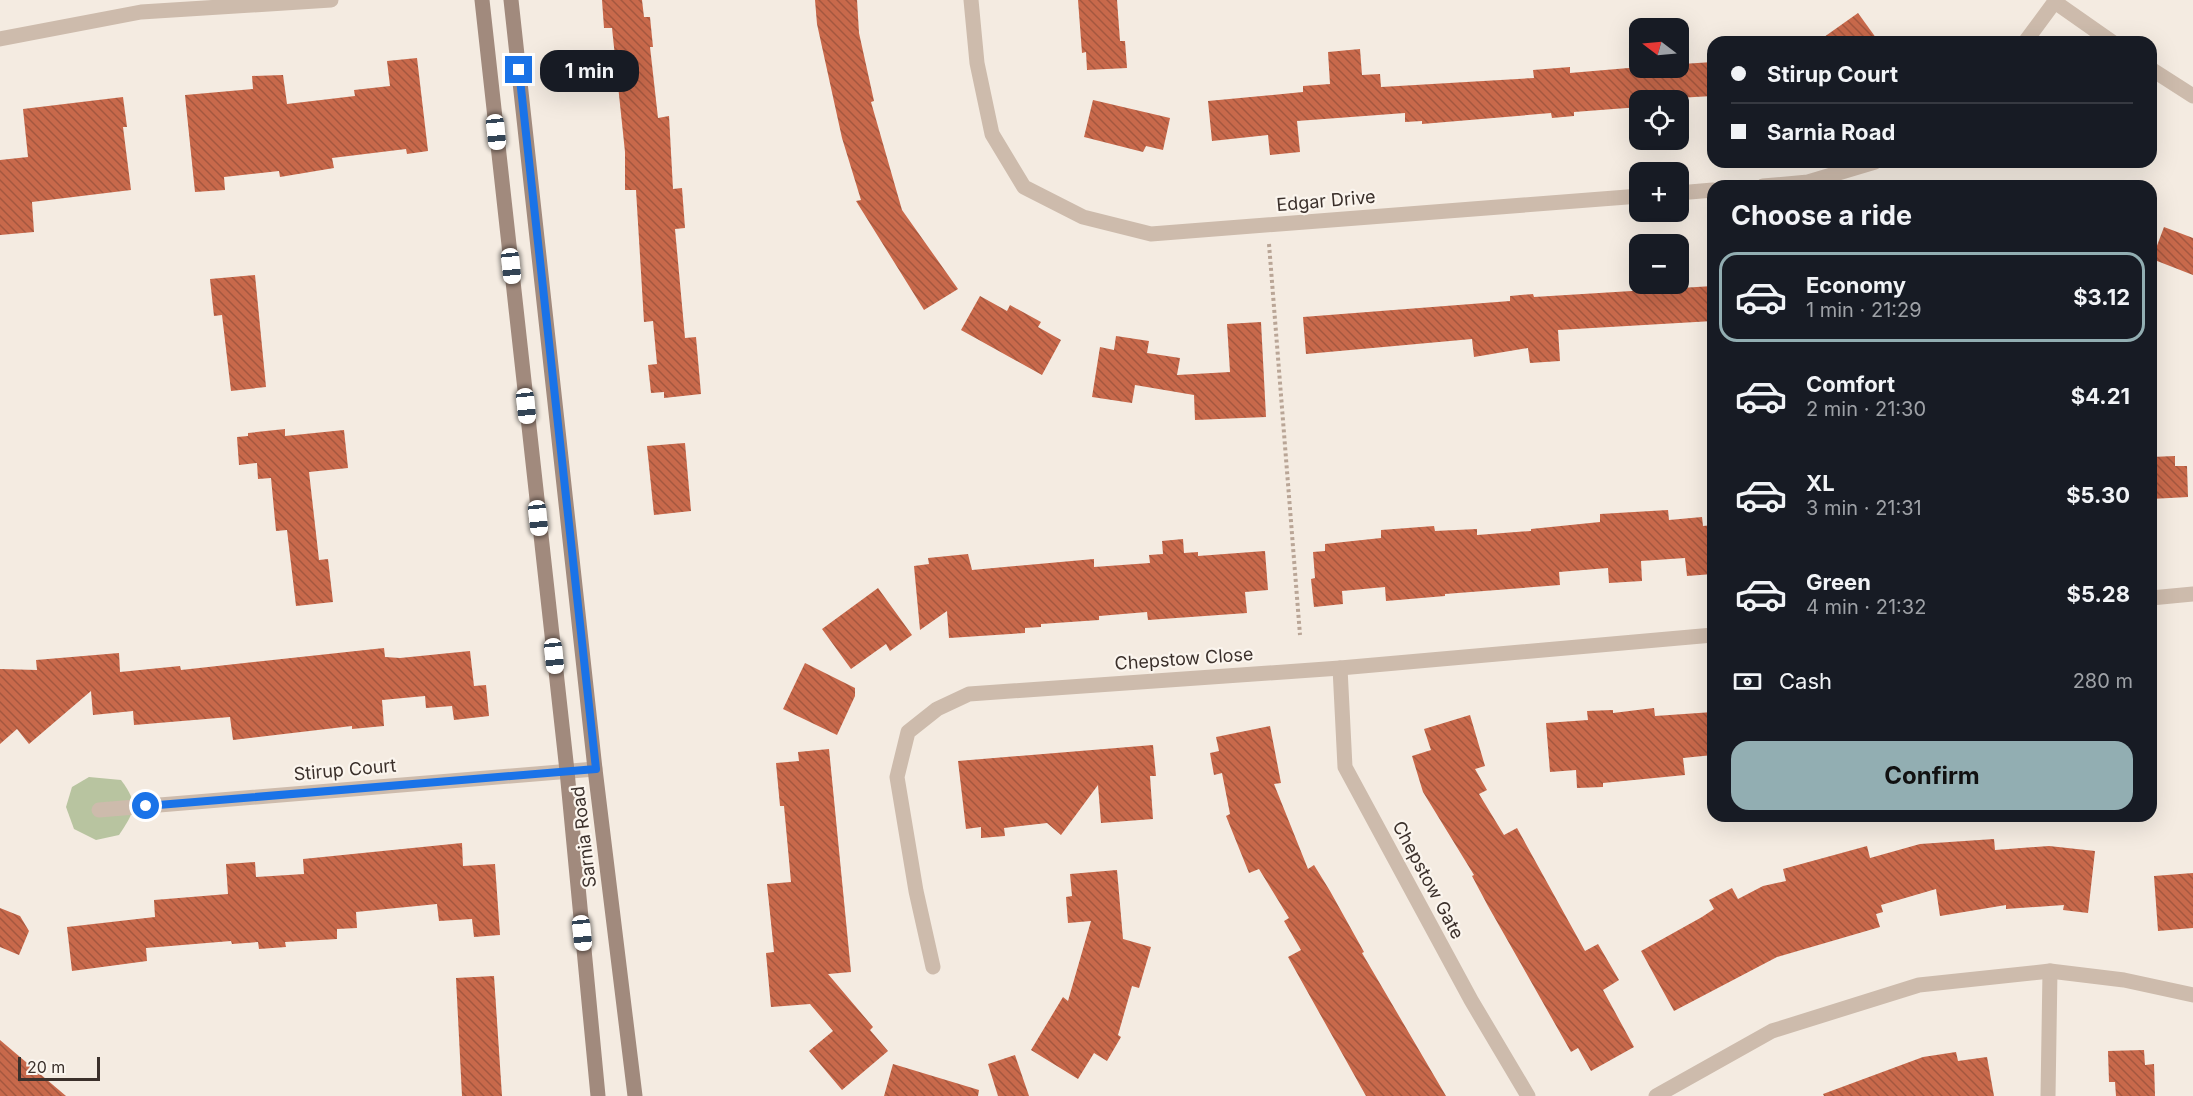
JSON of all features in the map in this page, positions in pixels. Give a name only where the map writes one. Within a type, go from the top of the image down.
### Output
[{"type":"main road","name":"Sarnia Road","points":[[482,0],[567,771],[598,1096]]},
{"type":"main road","name":"Sarnia Road","points":[[511,0],[596,769],[635,1096]]},
{"type":"street","points":[[0,39],[141,12],[331,0]]},
{"type":"street","name":"Edgar Drive","points":[[971,0],[976,63],[992,134],[1024,187],[1083,218],[1151,234],[1629,197]]},
{"type":"street","points":[[2030,36],[2056,1],[2104,36]]},
{"type":"street","points":[[2157,73],[2193,96]]},
{"type":"street","points":[[1815,180],[1855,168]]},
{"type":"street","points":[[1689,192],[1707,191]]},
{"type":"street","points":[[2157,597],[2193,594]]},
{"type":"street","name":"Chepstow Close","points":[[933,967],[916,891],[897,777],[908,732],[937,709],[969,694],[1340,668],[1707,637]]},
{"type":"street","name":"Chepstow Gate","points":[[1340,668],[1345,767],[1470,1000],[1528,1096]]},
{"type":"street","name":"Stirup Court","points":[[99,810],[596,769]]},
{"type":"street","points":[[1656,1096],[1772,1031],[1919,985],[2050,971],[2124,980],[2193,995]]},
{"type":"street","points":[[2048,1096],[2050,971]]},
{"type":"path","points":[[1268,225],[1300,635]]},
{"type":"green space","points":[[89,777],[121,780],[131,795],[133,808],[129,820],[119,835],[96,840],[74,829],[66,807],[72,787]]},
{"type":"building","points":[[602,0],[642,0],[644,17],[650,17],[653,47],[650,47],[658,118],[669,116],[673,189],[682,188],[685,228],[675,229],[685,338],[696,337],[701,394],[664,398],[664,392],[651,393],[648,365],[657,364],[653,321],[644,322],[636,190],[625,190],[625,152],[612,28],[604,28]]},
{"type":"building","points":[[815,0],[857,0],[859,33],[874,101],[871,102],[902,210],[958,289],[924,310],[856,201],[861,200],[842,138],[817,24]]},
{"type":"building","points":[[1078,0],[1117,0],[1120,41],[1125,41],[1127,68],[1087,70],[1086,52],[1082,53]]},
{"type":"building","points":[[1858,13],[1875,36],[1825,36]]},
{"type":"building","points":[[1360,49],[1362,75],[1380,74],[1381,87],[1534,78],[1533,70],[1570,67],[1570,73],[1629,68],[1629,78],[1689,78],[1689,64],[1707,62],[1707,96],[1689,97],[1689,90],[1629,90],[1629,108],[1574,112],[1574,116],[1552,118],[1551,113],[1422,124],[1422,121],[1405,122],[1405,113],[1297,121],[1300,152],[1270,155],[1268,135],[1212,141],[1208,101],[1303,92],[1303,86],[1330,84],[1328,52]]},
{"type":"building","points":[[417,58],[428,151],[407,154],[406,149],[332,158],[334,168],[280,177],[279,171],[224,177],[225,190],[195,192],[185,95],[253,89],[252,76],[283,75],[287,104],[355,96],[354,90],[390,86],[387,61]]},
{"type":"building","points":[[123,97],[127,127],[123,127],[131,190],[32,202],[34,232],[0,235],[0,160],[28,157],[23,109]]},
{"type":"building","points":[[1093,100],[1170,118],[1163,150],[1146,146],[1143,152],[1084,137]]},
{"type":"building","points":[[2164,227],[2193,238],[2193,275],[2157,261],[2157,246]]},
{"type":"building","points":[[255,275],[266,387],[231,391],[222,315],[214,316],[210,279]]},
{"type":"building","points":[[1707,286],[1707,321],[1558,330],[1560,361],[1530,363],[1528,348],[1474,357],[1472,339],[1306,354],[1303,317],[1510,301],[1510,296],[1533,294],[1534,297],[1629,291],[1629,294],[1689,294],[1689,287]]},
{"type":"building","points":[[980,296],[1007,311],[1010,305],[1041,322],[1038,327],[1061,340],[1042,375],[961,330]]},
{"type":"building","points":[[1261,322],[1266,417],[1195,420],[1194,395],[1135,385],[1132,403],[1092,397],[1100,347],[1114,350],[1116,336],[1149,341],[1147,353],[1180,358],[1177,375],[1230,372],[1227,324]]},
{"type":"building","points":[[285,429],[285,436],[344,430],[348,468],[309,472],[319,560],[328,559],[333,602],[296,606],[287,530],[276,531],[271,478],[258,479],[257,463],[239,465],[237,437],[248,436],[248,433]]},
{"type":"building","points":[[685,443],[691,511],[654,515],[647,446]]},
{"type":"building","points":[[2175,456],[2175,466],[2187,466],[2188,497],[2157,499],[2157,457]]},
{"type":"building","points":[[1668,510],[1669,520],[1702,517],[1703,526],[1707,526],[1707,574],[1687,576],[1685,558],[1641,561],[1642,581],[1609,583],[1608,568],[1559,572],[1560,585],[1445,594],[1445,596],[1386,601],[1385,587],[1342,591],[1343,604],[1314,607],[1311,579],[1315,578],[1313,552],[1325,551],[1325,544],[1381,538],[1381,530],[1434,526],[1435,531],[1477,529],[1477,535],[1531,531],[1531,529],[1600,522],[1600,514]]},
{"type":"building","points":[[1183,539],[1184,553],[1198,552],[1198,556],[1265,551],[1268,590],[1245,592],[1247,613],[1148,620],[1147,612],[1099,616],[1099,620],[1041,624],[1041,627],[1025,628],[1025,633],[949,638],[947,611],[920,630],[914,566],[929,564],[928,558],[968,554],[972,570],[1094,559],[1094,567],[1150,563],[1149,555],[1163,554],[1162,541]]},
{"type":"building","points":[[878,588],[912,635],[890,651],[886,644],[851,669],[822,629]]},
{"type":"building","points":[[384,648],[385,657],[400,658],[470,651],[474,686],[486,685],[489,716],[454,720],[452,706],[426,708],[425,696],[382,700],[384,726],[352,729],[352,726],[233,740],[230,717],[134,725],[133,711],[93,715],[91,691],[29,744],[17,729],[0,744],[0,669],[37,670],[36,660],[119,653],[120,672],[180,666],[181,670]]},
{"type":"building","points":[[805,663],[855,688],[855,696],[837,735],[783,709]]},
{"type":"building","points":[[1654,708],[1655,716],[1707,712],[1707,756],[1683,758],[1685,775],[1603,783],[1603,787],[1577,788],[1576,770],[1550,772],[1546,723],[1588,720],[1587,711],[1613,710],[1613,713]]},
{"type":"building","points":[[1470,715],[1485,766],[1475,769],[1487,790],[1479,794],[1504,835],[1517,828],[1585,951],[1598,944],[1619,980],[1603,990],[1634,1047],[1591,1071],[1578,1048],[1571,1052],[1488,906],[1472,876],[1474,875],[1423,792],[1412,756],[1431,750],[1424,729]]},
{"type":"building","points":[[1270,726],[1281,783],[1274,784],[1308,869],[1314,865],[1330,891],[1364,952],[1362,953],[1446,1096],[1366,1096],[1288,957],[1301,950],[1284,921],[1289,918],[1259,869],[1249,873],[1226,816],[1230,814],[1222,773],[1214,775],[1210,753],[1219,751],[1216,737]]},
{"type":"building","points":[[1153,745],[1156,776],[1150,776],[1153,819],[1101,823],[1098,785],[1061,835],[1047,823],[1004,828],[1005,836],[981,838],[981,827],[966,829],[958,761]]},
{"type":"building","points":[[829,749],[851,972],[828,974],[873,1027],[870,1030],[888,1051],[842,1090],[809,1051],[833,1031],[810,1004],[771,1007],[766,953],[774,952],[767,884],[791,882],[784,806],[780,806],[776,763],[799,761],[798,752]]},
{"type":"building","points":[[1994,839],[1995,850],[2049,846],[2095,851],[2088,913],[2063,910],[2064,905],[2006,909],[2006,905],[1940,916],[1936,889],[1881,905],[1883,912],[1876,914],[1880,927],[1777,957],[1674,1011],[1641,951],[1714,909],[1709,900],[1732,888],[1738,899],[1763,886],[1786,881],[1783,869],[1867,846],[1870,858],[1920,844]]},
{"type":"building","points":[[462,843],[463,866],[495,864],[500,935],[474,937],[472,919],[439,921],[437,904],[356,912],[357,928],[337,929],[337,939],[285,942],[286,947],[259,949],[258,942],[232,944],[231,941],[146,948],[147,961],[72,971],[67,927],[155,917],[154,900],[228,894],[226,864],[255,862],[256,877],[304,874],[303,859]]},
{"type":"building","points":[[1117,870],[1123,939],[1151,947],[1139,988],[1132,986],[1118,1035],[1121,1037],[1107,1061],[1094,1053],[1078,1079],[1031,1050],[1063,997],[1068,1001],[1091,921],[1068,923],[1066,897],[1072,896],[1070,874]]},
{"type":"building","points":[[2193,873],[2193,928],[2158,931],[2154,876]]},
{"type":"building","points":[[0,908],[20,916],[29,931],[19,955],[0,947]]},
{"type":"building","points":[[494,976],[502,1096],[462,1096],[456,978]]},
{"type":"building","points":[[0,1040],[66,1096],[0,1096]]},
{"type":"building","points":[[2144,1050],[2145,1065],[2154,1064],[2155,1096],[2116,1096],[2115,1082],[2109,1082],[2108,1051]]},
{"type":"building","points":[[1956,1052],[1958,1061],[1987,1057],[1994,1096],[1824,1096],[1823,1094],[1923,1057]]},
{"type":"building","points":[[1015,1055],[1029,1096],[998,1096],[988,1064]]},
{"type":"building","points":[[893,1064],[979,1090],[978,1096],[884,1096]]},
{"type":"route","points":[[146,806],[596,769],[519,70]]}]
